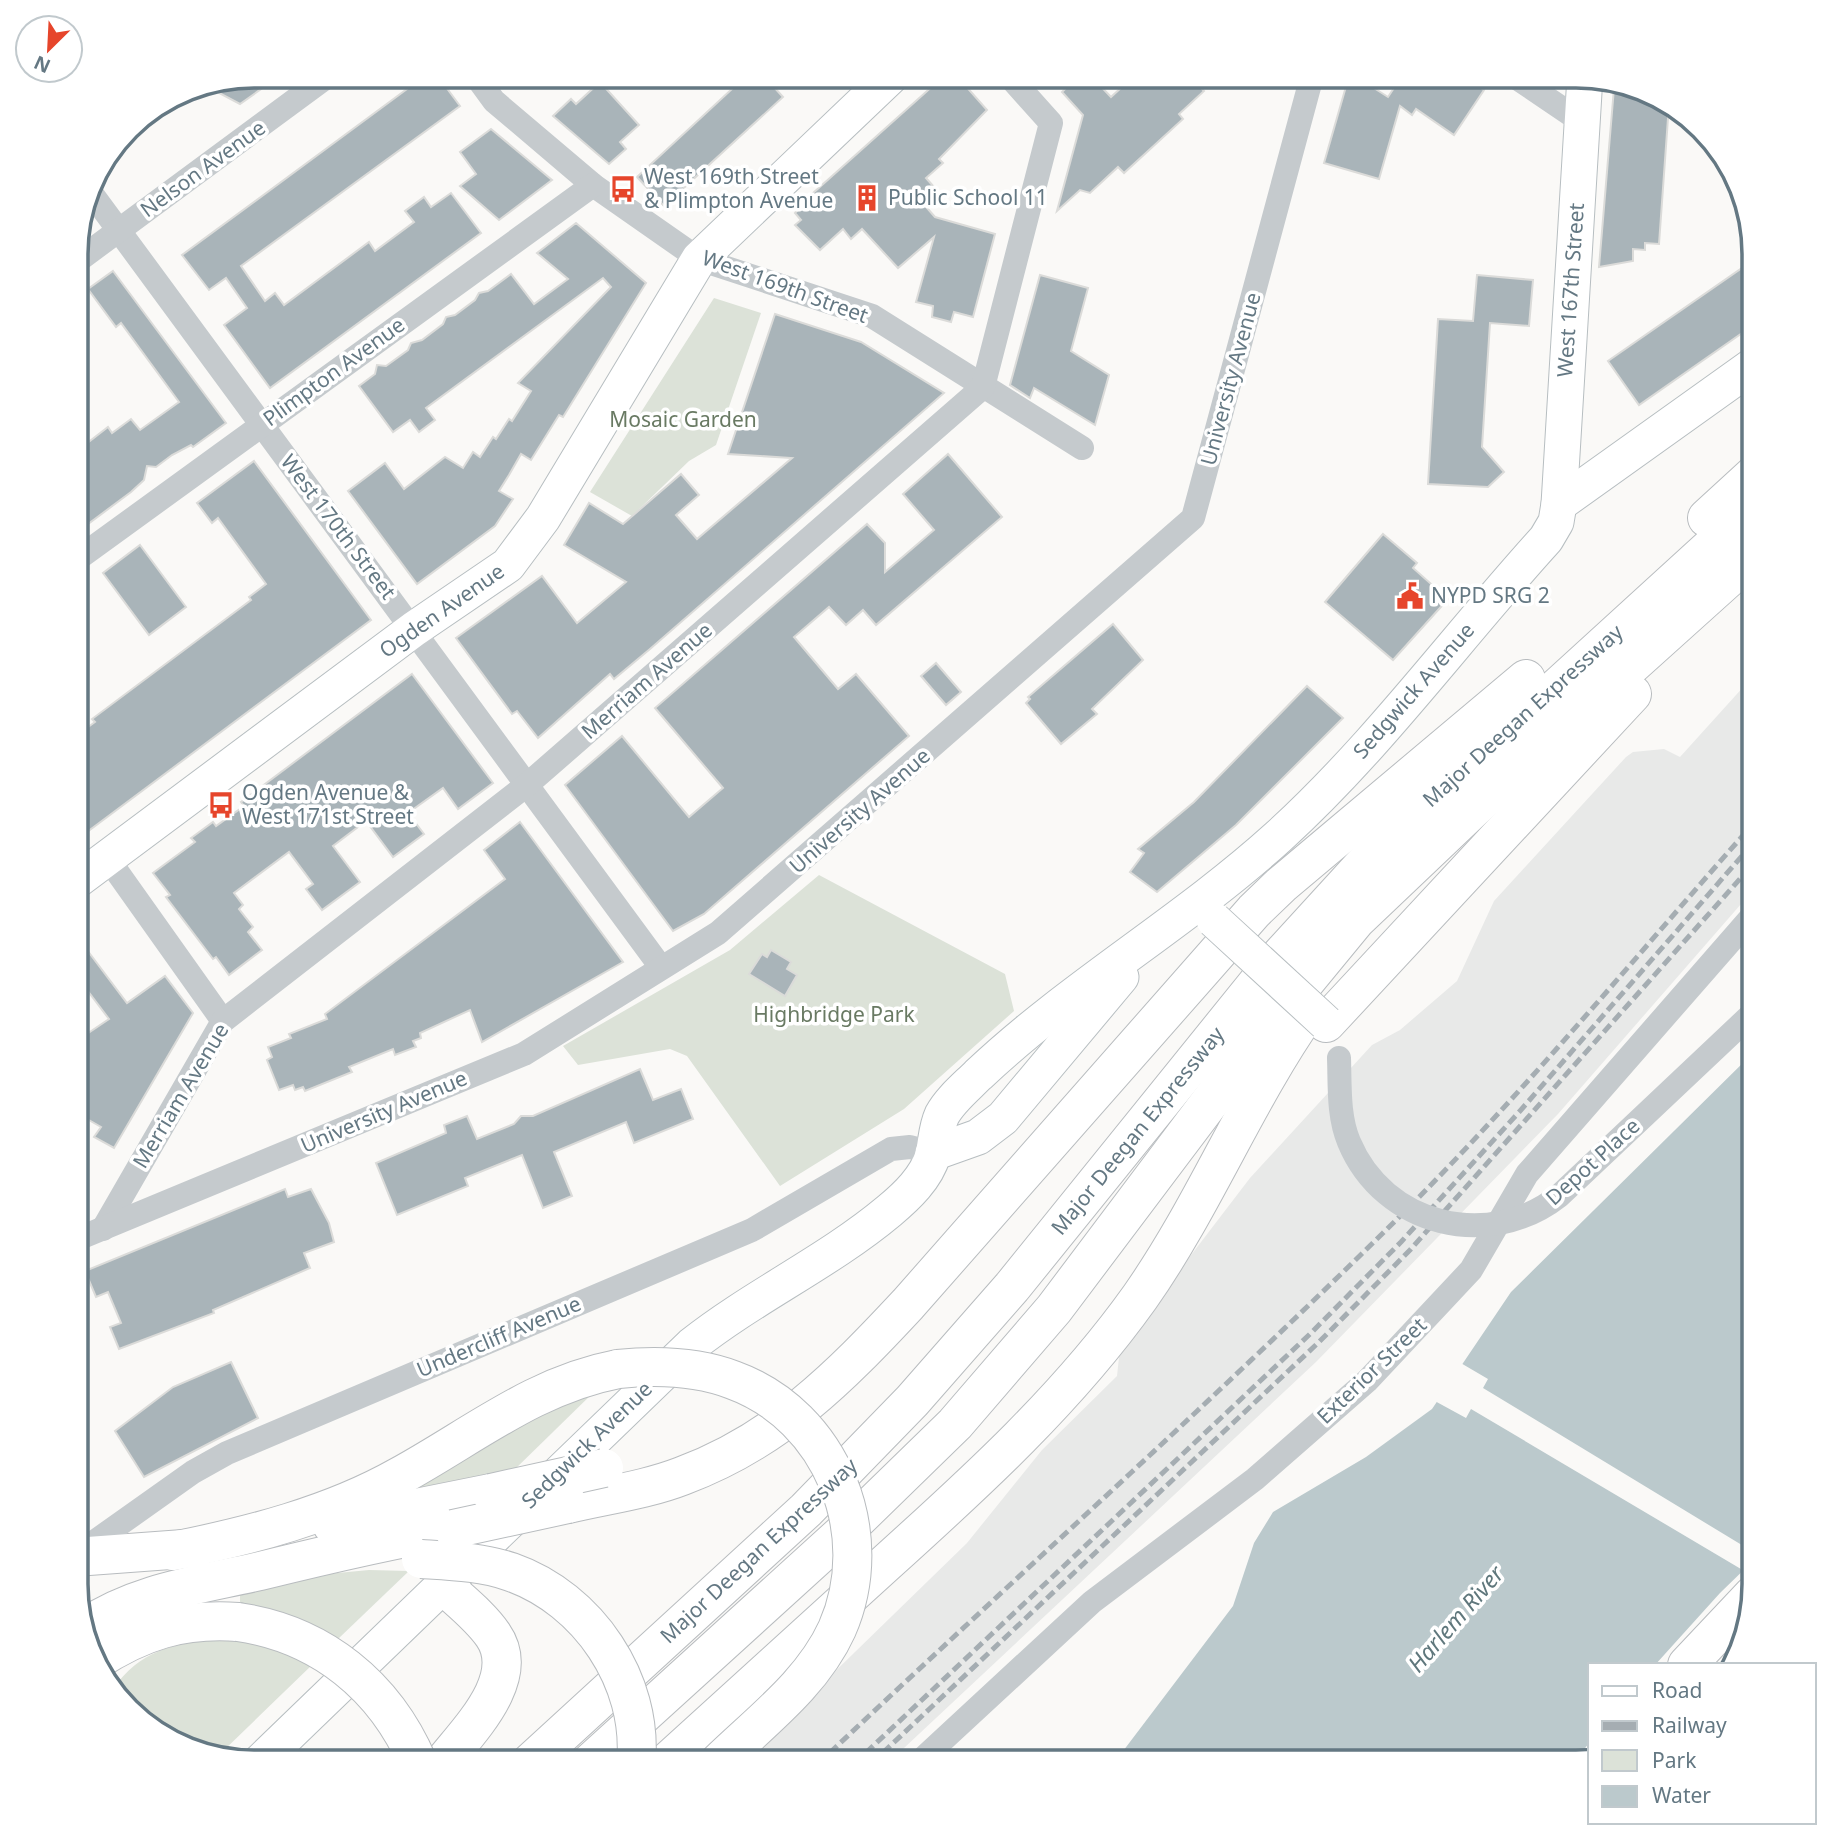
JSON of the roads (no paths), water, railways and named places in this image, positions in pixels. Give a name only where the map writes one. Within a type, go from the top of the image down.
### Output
[{"type":"highway","points":[[92,1623],[111,1611],[146,1597],[356,1546],[453,1529],[667,1481],[743,1450],[780,1426],[842,1371],[908,1304],[1204,966],[1281,885],[1457,739],[1742,486]]},
{"type":"highway","name":"Major Deegan Expressway","points":[[544,1750],[788,1527],[912,1401],[1012,1286],[1265,974],[1367,860],[1742,519]]},
{"type":"highway","name":"Major Deegan Expressway","points":[[604,1750],[842,1534],[955,1424],[1054,1309],[1249,1050],[1356,920],[1742,566]]},
{"type":"highway","points":[[1326,1023],[1614,715],[1742,568]]},
{"type":"highway","points":[[680,1750],[969,1488],[1081,1371],[1164,1260],[1292,1035],[1440,841]]},
{"type":"highway","points":[[173,1551],[239,1536],[368,1492],[401,1476],[531,1397],[563,1383],[618,1369],[679,1368],[719,1376],[755,1390],[785,1411],[812,1438],[834,1472],[848,1510],[853,1547],[852,1575],[836,1631],[802,1682],[731,1750]]},
{"type":"highway","points":[[88,1550],[173,1551],[267,1538],[684,1451],[748,1430],[802,1400],[842,1371]]},
{"type":"highway","points":[[259,1571],[363,1560],[432,1572],[470,1562],[512,1572],[548,1590],[569,1606],[598,1636],[624,1681],[635,1720],[636,1750]]},
{"type":"highway","points":[[432,1572],[494,1636],[502,1657],[500,1676],[490,1699],[453,1750]]},
{"type":"highway","points":[[1689,1663],[1741,1607]]},
{"type":"highway","points":[[104,1656],[157,1628],[185,1622],[238,1622],[292,1635],[348,1667],[384,1704],[411,1750]]},
{"type":"main road","name":"Ogden Avenue","points":[[88,873],[414,629],[508,565],[543,518],[699,259],[878,88]]},
{"type":"main road","name":"West 167th Street","points":[[1559,504],[1584,88]]},
{"type":"main road","points":[[1559,504],[1742,373]]},
{"type":"main road","name":"Sedgwick Avenue","points":[[271,1750],[432,1572],[692,1345],[889,1211],[921,1180],[933,1153],[937,1129],[945,1110],[978,1076],[1065,1003],[1158,934],[1205,912],[1353,762],[1546,539],[1556,522],[1559,504]]},
{"type":"main road","name":"Depot Place","points":[[1205,912],[1326,1023]]},
{"type":"main road","name":"Sedgwick Avenue","points":[[933,1153],[978,1137],[1003,1118],[1158,934]]},
{"type":"street","name":"Nelson Avenue","points":[[88,253],[311,88]]},
{"type":"street","name":"West 169th Street","points":[[484,88],[494,101],[593,185],[699,259],[872,316],[1082,448]]},
{"type":"street","points":[[983,387],[1051,123],[1020,88]]},
{"type":"street","name":"University Avenue","points":[[88,1235],[524,1054],[660,966],[718,933],[1193,518],[1309,88]]},
{"type":"street","points":[[1532,88],[1582,122]]},
{"type":"street","name":"Plimpton Avenue","points":[[88,551],[593,185]]},
{"type":"street","name":"West 170th Street","points":[[96,200],[660,966]]},
{"type":"street","name":"Merriam Avenue","points":[[103,1229],[223,1021],[528,784],[983,387]]},
{"type":"street","points":[[108,859],[223,1021]]},
{"type":"street","name":"Exterior Street","points":[[932,1750],[1092,1602],[1255,1479],[1367,1381],[1471,1270],[1527,1174],[1742,928]]},
{"type":"street","name":"Depot Place","points":[[1326,1023],[1334,1033],[1338,1047],[1344,1127],[1366,1172],[1391,1198],[1420,1215],[1457,1226],[1475,1227],[1516,1220],[1546,1207],[1742,1023]]},
{"type":"street","name":"Undercliff Avenue","points":[[88,1547],[201,1467],[226,1453],[752,1230],[891,1149],[911,1147],[933,1153]]},
{"type":"water","name":"Harlem River","points":[[1742,1064],[1742,1572],[1657,1663],[1588,1663],[1588,1744],[1584,1750],[1124,1750],[1233,1606],[1254,1543],[1273,1512],[1366,1457],[1432,1409],[1511,1292]]},
{"type":"railway","points":[[833,1750],[1244,1367],[1432,1184],[1527,1082],[1742,837]]},
{"type":"railway","points":[[869,1750],[1311,1333],[1401,1242],[1520,1111],[1742,856]]},
{"type":"railway","points":[[886,1750],[1319,1342],[1410,1250],[1742,877]]},
{"type":"place","name":"West 169th Street & Plimpton Avenue","points":[[623,189]]},
{"type":"place","name":"Public School 11","points":[[867,198]]},
{"type":"place","name":"NYPD SRG 2","points":[[1410,596]]},
{"type":"place","name":"Ogden Avenue & West 171st Street","points":[[221,805]]},
{"type":"park label","name":"Mosaic Garden","points":[[683,420]]},
{"type":"park label","name":"Highbridge Park","points":[[834,1015]]}]
